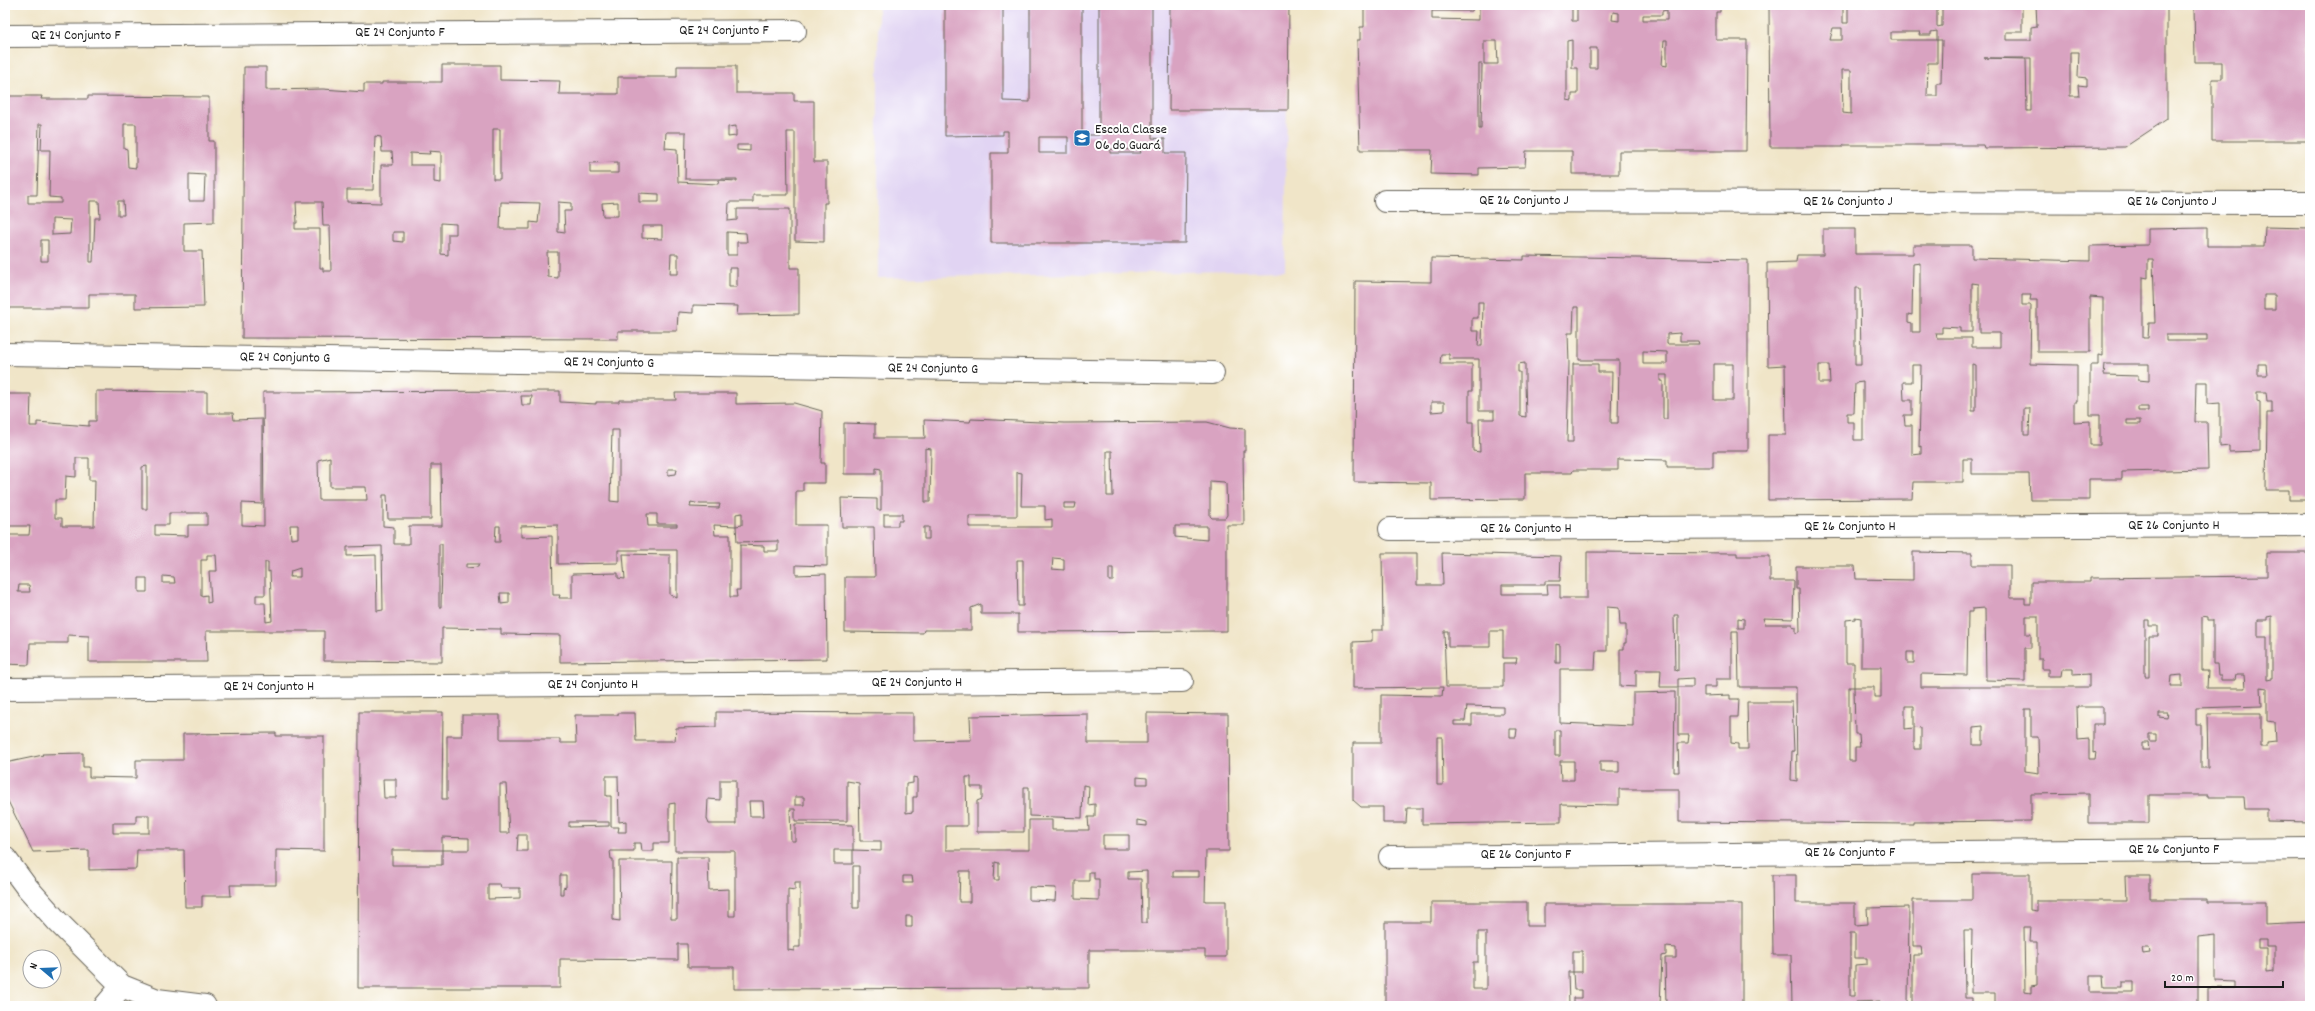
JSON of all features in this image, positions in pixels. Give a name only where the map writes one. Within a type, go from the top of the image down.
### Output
[{"type":"street","name":"QE 24 Conjunto F","points":[[5,36],[795,31]]},
{"type":"street","name":"QE 26 Conjunto J","points":[[1385,200],[2310,203]]},
{"type":"street","name":"QE 24 Conjunto G","points":[[5,354],[1213,373]]},
{"type":"street","name":"QE 26 Conjunto H","points":[[1390,530],[2310,525]]},
{"type":"street","name":"QE 24 Conjunto H","points":[[5,689],[1182,681]]},
{"type":"street","name":"QE 26 Conjunto F","points":[[1390,856],[2310,849]]},
{"type":"street","points":[[5,858],[25,885],[56,920],[122,986],[157,1000],[205,1006]]},
{"type":"street","points":[[105,1006],[122,986]]},
{"type":"shaded area","name":"Escola Classe 06 do Guará","points":[[878,5],[1288,5],[1285,270],[878,278]]},
{"type":"building","points":[[945,5],[1003,5],[1003,101],[1030,102],[1030,5],[1082,5],[1082,135],[1099,135],[1099,5],[1152,5],[1152,138],[1165,139],[1165,153],[1186,153],[1185,243],[991,243],[991,153],[1008,153],[1008,131],[1003,131],[1003,135],[945,136]],"holes":[[[1039,137],[1068,137],[1068,153],[1039,153]],[[1110,149],[1140,150],[1141,153],[1110,153]]]},
{"type":"building","points":[[1170,5],[1289,5],[1288,110],[1169,110]]},
{"type":"building","points":[[1364,5],[1474,5],[1472,11],[1432,11],[1432,19],[1479,20],[1479,5],[1567,5],[1567,7],[1572,7],[1572,21],[1577,21],[1577,5],[1720,5],[1720,12],[1716,12],[1716,40],[1747,40],[1746,151],[1619,151],[1619,174],[1572,174],[1572,151],[1526,151],[1525,167],[1479,168],[1479,175],[1431,174],[1432,150],[1360,150],[1357,40],[1360,40],[1360,27],[1364,27]],"holes":[[[1667,10],[1667,20],[1643,20],[1643,15],[1662,15],[1662,11]],[[1613,12],[1619,13],[1619,21],[1612,20]],[[1572,40],[1572,68],[1578,68],[1578,94],[1572,94],[1572,101],[1567,100],[1567,41]],[[1664,40],[1667,40],[1667,66],[1662,65]],[[1484,41],[1497,41],[1498,64],[1484,64]],[[1590,48],[1597,48],[1597,68],[1590,68]],[[1479,64],[1482,64],[1481,129],[1479,129]]]},
{"type":"building","points":[[1769,5],[1843,5],[1843,23],[1848,23],[1848,5],[1937,5],[1937,27],[1942,26],[1942,5],[2022,5],[2022,32],[2006,32],[2006,40],[2031,40],[2031,27],[2037,26],[2036,5],[2167,5],[2167,119],[2125,147],[1984,148],[1983,145],[1843,145],[1843,147],[1770,147]],"holes":[[[1833,28],[1842,28],[1842,40],[1830,40]],[[1937,31],[1937,40],[1891,40],[1891,32],[1920,32],[1919,35],[1931,35],[1931,32]],[[1937,40],[1942,40],[1941,83],[1937,83],[1937,96],[1927,96],[1928,63],[1937,63]],[[2070,52],[2079,52],[2078,77],[2087,78],[2087,86],[2078,85],[2079,96],[2070,96]],[[1984,58],[2031,58],[2031,111],[2027,111],[2026,59]],[[1842,70],[1851,70],[1851,114],[1843,113]]]},
{"type":"building","points":[[2194,5],[2310,5],[2310,141],[2212,141],[2212,79],[2222,79],[2222,62],[2195,62]]},
{"type":"building","points":[[442,65],[500,65],[500,80],[560,81],[559,94],[618,94],[618,77],[677,77],[677,66],[736,66],[736,93],[794,93],[794,101],[814,101],[814,162],[827,162],[827,203],[824,203],[824,242],[795,241],[795,132],[787,132],[788,195],[753,195],[753,202],[729,202],[728,221],[737,220],[737,209],[790,209],[790,268],[799,268],[799,314],[737,315],[738,306],[693,305],[693,313],[678,312],[677,331],[618,331],[618,339],[242,338],[244,67],[266,67],[266,90],[323,89],[364,92],[364,84],[382,84],[382,82],[442,82]],"holes":[[[736,126],[736,136],[728,137],[728,127]],[[493,129],[500,129],[500,179],[493,179]],[[666,132],[686,132],[685,179],[737,179],[737,181],[719,180],[718,184],[678,182],[677,149],[665,148]],[[375,136],[381,137],[382,152],[392,152],[393,165],[381,165],[381,203],[347,202],[347,190],[373,190]],[[737,145],[750,145],[750,151],[737,150]],[[429,151],[441,152],[441,183],[434,182],[434,165],[410,165],[410,153],[430,154]],[[618,162],[618,173],[590,173],[590,163]],[[639,193],[659,194],[659,202],[639,202]],[[296,202],[322,202],[323,226],[330,226],[331,271],[323,271],[323,268],[320,268],[320,229],[295,229],[295,223],[297,223]],[[501,202],[540,203],[538,223],[530,222],[530,229],[500,229]],[[558,202],[571,203],[571,211],[564,211],[565,233],[558,232]],[[618,202],[618,216],[603,216],[602,203]],[[441,223],[456,224],[456,234],[448,234],[448,255],[441,254]],[[642,226],[662,226],[662,239],[642,238]],[[393,232],[403,232],[403,242],[393,241]],[[727,232],[746,233],[747,242],[737,242],[737,255],[727,255]],[[547,252],[558,252],[558,278],[548,277]],[[671,254],[678,254],[678,274],[670,274]],[[729,268],[737,268],[737,287],[729,287]]]},
{"type":"building","points":[[5,96],[42,96],[41,99],[88,99],[88,96],[209,97],[209,141],[214,141],[214,222],[184,223],[184,251],[202,251],[204,307],[135,308],[135,294],[89,294],[89,308],[5,308]],"holes":[[[39,124],[42,124],[41,150],[50,150],[49,197],[61,198],[61,203],[28,203],[28,195],[37,195]],[[124,124],[136,124],[136,168],[128,167],[127,149],[124,148]],[[189,174],[205,175],[204,201],[189,201]],[[90,201],[99,201],[100,218],[95,218],[93,262],[90,262]],[[118,201],[123,201],[124,215],[118,215]],[[52,219],[71,220],[70,234],[52,235]],[[41,240],[48,240],[48,261],[41,261]]]},
{"type":"building","points":[[2265,227],[2310,228],[2310,500],[2289,500],[2289,490],[2266,490],[2267,413],[2272,413],[2272,401],[2267,401],[2266,392],[2257,392],[2257,401],[2260,402],[2260,451],[2229,452],[2229,446],[2220,447],[2220,403],[2207,404],[2207,382],[2196,382],[2195,422],[2207,422],[2208,470],[2122,472],[2122,479],[2089,479],[2089,500],[2030,500],[2029,474],[1972,474],[1972,459],[1963,459],[1963,482],[1913,482],[1912,499],[1768,500],[1768,435],[1786,435],[1785,365],[1768,366],[1767,263],[1796,262],[1797,255],[1823,255],[1823,229],[1855,229],[1855,254],[1913,254],[1913,245],[1972,245],[1972,258],[2090,261],[2090,246],[2148,245],[2148,229],[2207,228],[2207,246],[2264,246]],"holes":[[[2148,259],[2153,259],[2155,323],[2149,323],[2148,338],[2143,338],[2143,277],[2148,278]],[[1920,263],[1920,332],[1912,332],[1912,323],[1908,322],[1908,314],[1912,315],[1913,264]],[[1972,283],[1979,284],[1979,333],[2000,333],[2000,347],[1972,347],[1972,338],[1937,338],[1936,333],[1942,333],[1942,327],[1960,328],[1960,332],[1972,332]],[[1855,288],[1860,288],[1861,365],[1855,365]],[[2022,295],[2031,295],[2030,300],[2037,300],[2037,352],[2090,352],[2090,297],[2103,298],[2103,356],[2098,355],[2098,365],[2090,365],[2090,415],[2100,415],[2100,445],[2090,445],[2090,421],[2074,422],[2074,402],[2077,402],[2077,365],[2030,364],[2031,305],[2022,305]],[[2264,295],[2275,295],[2275,309],[2264,309]],[[2166,335],[2207,335],[2207,341],[2166,341]],[[1972,364],[1976,365],[1976,411],[1972,411]],[[2105,364],[2149,364],[2149,381],[2138,380],[2138,376],[2104,375]],[[2258,364],[2266,364],[2267,375],[2258,375]],[[1819,365],[1829,365],[1830,383],[1819,383]],[[1912,365],[1921,365],[1919,447],[1921,446],[1921,454],[1912,455],[1912,425],[1905,425],[1904,415],[1912,415],[1912,400],[1904,400],[1903,382],[1912,382]],[[1863,382],[1863,440],[1854,440],[1854,422],[1847,422],[1847,413],[1854,413],[1855,383]],[[2138,407],[2148,407],[2148,411],[2138,411]],[[2024,408],[2030,408],[2029,435],[2024,435]],[[2127,420],[2140,420],[2140,424],[2127,424]]]},
{"type":"building","points":[[1524,256],[1748,260],[1748,451],[1713,451],[1713,467],[1667,467],[1667,460],[1618,459],[1618,470],[1573,470],[1572,473],[1525,473],[1525,499],[1431,500],[1431,483],[1354,482],[1355,281],[1431,282],[1431,258],[1524,260]],"holes":[[[1478,302],[1483,302],[1482,346],[1478,346],[1479,331],[1472,331],[1472,318],[1478,318]],[[1574,307],[1579,307],[1579,360],[1619,360],[1618,423],[1611,423],[1612,372],[1598,372],[1598,364],[1573,364],[1573,442],[1567,442],[1569,364],[1568,333],[1573,333]],[[1680,333],[1680,341],[1698,341],[1699,344],[1667,344],[1667,334]],[[1643,351],[1667,352],[1667,364],[1643,364]],[[1441,354],[1449,354],[1449,359],[1479,359],[1479,411],[1494,411],[1494,419],[1479,419],[1480,452],[1473,451],[1473,422],[1469,422],[1469,391],[1472,391],[1472,364],[1440,364]],[[1525,363],[1526,417],[1520,416],[1520,372],[1518,372],[1518,364]],[[1714,364],[1733,364],[1733,400],[1714,400]],[[1660,375],[1667,375],[1667,419],[1663,419],[1663,381],[1660,381]],[[1431,402],[1444,402],[1444,411],[1431,412]]]},
{"type":"building","points":[[96,391],[207,392],[207,413],[233,413],[234,420],[262,419],[262,504],[242,503],[242,525],[264,526],[263,392],[560,391],[560,402],[596,404],[596,402],[619,402],[619,400],[676,400],[675,393],[736,393],[736,404],[794,403],[822,411],[821,463],[825,463],[825,483],[803,483],[803,491],[796,491],[796,525],[827,525],[827,566],[796,565],[796,575],[826,574],[827,659],[560,662],[560,635],[501,634],[501,629],[442,628],[442,662],[324,661],[324,631],[206,631],[207,662],[89,662],[89,636],[68,635],[68,643],[30,643],[29,665],[5,664],[5,535],[29,535],[30,526],[5,526],[5,394],[31,394],[30,426],[37,426],[37,422],[89,426],[89,421],[96,421]],"holes":[[[521,396],[532,396],[531,405],[522,405]],[[612,430],[619,430],[619,502],[610,501]],[[330,457],[330,487],[366,487],[367,500],[319,500],[318,460]],[[76,458],[89,458],[89,480],[95,480],[94,526],[62,526],[62,518],[55,518],[55,500],[65,500],[66,476],[76,477]],[[431,465],[441,465],[442,526],[409,526],[409,544],[394,544],[394,527],[383,526],[383,495],[387,495],[388,519],[431,519]],[[147,466],[147,509],[142,509],[142,467]],[[668,469],[677,469],[676,474],[668,475]],[[691,502],[700,504],[720,504],[719,508],[690,507]],[[169,513],[207,513],[207,525],[188,525],[188,536],[155,535],[155,525],[169,525]],[[742,513],[742,525],[736,526],[736,514]],[[647,514],[657,514],[657,524],[677,524],[677,526],[648,526]],[[290,525],[298,525],[298,538],[291,539]],[[558,525],[558,564],[618,563],[618,550],[677,550],[677,598],[670,595],[670,555],[623,554],[625,579],[618,578],[618,573],[572,574],[572,598],[559,598],[560,595],[553,595],[552,536],[521,537],[521,526]],[[714,525],[736,526],[737,542],[778,541],[778,551],[764,551],[764,546],[740,545],[740,590],[736,590],[737,597],[730,597],[730,535],[715,535]],[[496,526],[500,526],[500,542],[495,542]],[[439,544],[442,544],[441,607],[439,607]],[[382,546],[383,610],[377,611],[376,555],[347,556],[347,547]],[[207,555],[216,555],[217,571],[209,571],[211,602],[207,603],[207,595],[201,596],[201,560],[207,560]],[[265,562],[268,562],[268,572],[270,571],[272,621],[266,622],[265,603],[256,603],[256,595],[265,595]],[[466,564],[479,564],[478,567],[466,568]],[[300,568],[300,577],[290,577],[291,571]],[[163,576],[174,577],[175,583],[163,583]],[[139,578],[147,578],[147,592],[139,592]],[[19,585],[29,585],[30,592],[18,592]],[[500,593],[509,593],[509,603],[501,604]]]},
{"type":"building","points":[[971,419],[1064,423],[1207,422],[1230,428],[1245,429],[1245,451],[1243,451],[1244,525],[1227,525],[1227,631],[1018,632],[1018,614],[981,614],[981,604],[971,608],[971,630],[924,630],[923,633],[845,632],[845,577],[875,577],[874,527],[842,527],[841,498],[877,499],[877,510],[881,510],[881,469],[876,468],[876,474],[844,474],[844,423],[875,424],[875,438],[925,438],[924,420],[970,422]],"holes":[[[925,448],[931,449],[930,502],[925,502]],[[1107,451],[1112,451],[1113,496],[1107,496]],[[1017,472],[1022,473],[1021,506],[1045,506],[1045,520],[1052,519],[1052,527],[969,527],[969,516],[1017,516]],[[1210,481],[1224,482],[1226,484],[1227,515],[1225,518],[1212,518],[1210,516]],[[1064,503],[1076,503],[1075,508],[1064,508]],[[884,514],[902,514],[902,521],[898,521],[898,526],[884,526]],[[1175,526],[1207,526],[1207,540],[1175,537]],[[924,527],[929,527],[929,539],[924,539]],[[1053,558],[1064,559],[1064,570],[1052,569]],[[1017,560],[1023,560],[1023,606],[1018,606]],[[1109,568],[1113,568],[1113,581],[1109,581]]]},
{"type":"building","points":[[1587,552],[1737,553],[1737,556],[1770,556],[1770,581],[1794,581],[1793,619],[1763,618],[1765,624],[1792,624],[1792,626],[1796,627],[1796,633],[1800,632],[1799,589],[1796,589],[1796,566],[1855,566],[1856,579],[1913,580],[1913,552],[1972,553],[1972,565],[2010,565],[2010,598],[2025,598],[2025,604],[2031,604],[2031,582],[2090,582],[2090,578],[2267,576],[2267,553],[2310,553],[2310,678],[2306,678],[2306,687],[2310,688],[2310,822],[2267,821],[2267,809],[2245,809],[2244,797],[2208,797],[2208,795],[2149,795],[2149,823],[2089,823],[2089,793],[2031,794],[2031,821],[1913,822],[1913,824],[1679,822],[1679,789],[1619,789],[1619,805],[1561,804],[1561,822],[1422,824],[1422,808],[1407,808],[1406,823],[1383,823],[1383,807],[1361,807],[1353,800],[1353,743],[1381,743],[1381,695],[1442,696],[1443,687],[1353,688],[1353,642],[1372,641],[1372,630],[1383,630],[1382,553],[1417,553],[1417,585],[1443,585],[1442,553],[1561,556],[1560,581],[1545,581],[1545,585],[1502,585],[1502,594],[1548,594],[1547,585],[1560,585],[1560,598],[1587,598]],"holes":[[[1607,607],[1619,608],[1620,625],[1626,625],[1626,643],[1624,643],[1624,649],[1620,649],[1620,686],[1636,687],[1636,670],[1661,670],[1660,687],[1678,687],[1678,735],[1689,735],[1688,743],[1678,743],[1679,772],[1674,772],[1675,692],[1633,693],[1633,726],[1560,723],[1560,669],[1595,669],[1596,651],[1607,651]],[[1985,608],[1986,680],[2025,681],[2025,648],[2031,648],[2031,634],[2026,634],[2026,616],[2038,616],[2038,659],[2042,659],[2042,669],[2048,669],[2048,676],[2061,676],[2062,669],[2073,669],[2073,675],[2089,674],[2089,687],[1921,687],[1921,674],[1967,675],[1968,612],[1972,612],[1972,609]],[[1674,615],[1678,615],[1678,671],[1675,670]],[[2202,616],[2208,617],[2208,620],[2213,620],[2213,664],[2217,664],[2218,675],[2221,675],[2221,680],[2235,680],[2236,675],[2244,675],[2245,688],[2207,688],[2208,671],[2202,671]],[[2272,616],[2272,678],[2267,679],[2267,637],[2258,637],[2258,620],[2267,620],[2267,617]],[[1855,617],[1861,618],[1861,667],[1881,667],[1881,697],[1874,697],[1874,687],[1854,687],[1854,663],[1846,663],[1846,620],[1855,619]],[[1738,618],[1744,619],[1744,628],[1738,628]],[[2145,620],[2149,620],[2149,626],[2158,626],[2158,636],[2149,636],[2149,676],[2145,676]],[[1444,631],[1448,631],[1448,647],[1490,647],[1490,631],[1503,631],[1503,658],[1517,658],[1516,663],[1503,663],[1503,687],[1446,687]],[[1732,631],[1738,631],[1739,687],[1796,687],[1797,781],[1791,780],[1792,751],[1794,751],[1792,702],[1747,702],[1748,749],[1738,749],[1738,744],[1731,743],[1731,717],[1738,717],[1739,699],[1730,699],[1730,695],[1704,696],[1704,687],[1716,687],[1716,679],[1732,679]],[[1556,644],[1560,645],[1560,663],[1556,663]],[[1907,652],[1914,652],[1914,663],[1907,663]],[[2182,675],[2182,687],[2170,687],[2171,676]],[[1693,678],[1693,687],[1678,687],[1678,679]],[[1849,687],[1854,687],[1855,734],[1859,734],[1860,747],[1855,747],[1855,761],[1849,761]],[[2261,687],[2267,688],[2267,721],[2275,722],[2276,742],[2267,743],[2267,747],[2261,747],[2261,714],[2207,714],[2208,768],[2201,768],[2201,724],[2196,724],[2196,708],[2262,706]],[[1467,706],[1503,707],[1503,714],[1472,714],[1472,725],[1454,725],[1454,721],[1465,721]],[[1905,706],[1914,706],[1914,727],[1921,728],[1921,749],[1914,749],[1914,728],[1905,729]],[[2077,707],[2103,707],[2103,724],[2093,724],[2093,753],[2096,752],[2095,759],[2089,759],[2089,739],[2078,740]],[[2025,709],[2031,709],[2031,737],[2038,737],[2039,773],[2025,771]],[[2159,713],[2168,713],[2167,718],[2159,717]],[[1983,726],[1983,745],[1973,745],[1973,727]],[[1510,729],[1517,729],[1516,737],[1510,737]],[[1555,730],[1560,730],[1560,756],[1555,756]],[[2149,734],[2156,734],[2156,742],[2149,742]],[[1437,737],[1442,737],[1443,785],[1437,785]],[[2142,743],[2148,743],[2149,750],[2142,750]],[[1560,761],[1574,761],[1574,780],[1561,780]],[[1600,761],[1619,761],[1619,772],[1600,772]]]},
{"type":"building","points":[[359,712],[443,712],[442,799],[447,799],[447,736],[462,736],[462,715],[500,715],[500,739],[560,739],[560,743],[576,743],[575,715],[618,715],[618,713],[635,713],[636,741],[675,741],[676,728],[716,727],[716,712],[913,713],[913,741],[971,740],[970,716],[1088,714],[1088,743],[1147,743],[1147,713],[1228,714],[1229,851],[1206,851],[1205,901],[1226,901],[1226,957],[1205,957],[1205,950],[1089,950],[1089,988],[734,989],[734,967],[688,967],[687,944],[678,944],[678,960],[560,959],[560,988],[358,988]],"holes":[[[606,776],[618,776],[619,822],[626,821],[626,832],[618,832],[619,827],[611,827],[611,796],[606,796]],[[913,777],[917,778],[917,797],[913,797],[913,812],[906,813],[906,784],[913,783]],[[966,777],[971,777],[971,787],[982,787],[982,799],[977,801],[977,832],[1024,832],[1024,787],[1029,787],[1029,816],[1082,818],[1083,785],[1089,786],[1088,805],[1095,804],[1095,817],[1088,817],[1089,830],[1052,830],[1052,820],[1029,820],[1029,850],[946,850],[946,826],[967,826]],[[1137,777],[1147,778],[1147,784],[1137,784]],[[383,779],[396,779],[396,798],[384,798]],[[720,780],[736,780],[736,824],[709,824],[707,819],[708,799],[720,800]],[[847,781],[859,783],[860,841],[881,841],[881,851],[853,850],[853,825],[795,824],[795,841],[791,841],[790,809],[795,809],[795,821],[847,821]],[[500,784],[506,784],[509,833],[500,833]],[[795,797],[804,797],[804,805],[795,805]],[[749,801],[763,801],[764,816],[750,816]],[[675,803],[675,851],[735,851],[735,916],[729,916],[729,889],[709,890],[708,857],[677,857],[677,919],[671,919],[672,861],[619,861],[620,921],[613,920],[613,859],[611,859],[610,851],[634,851],[634,843],[641,843],[642,851],[654,851],[654,843],[669,843],[669,804]],[[1137,820],[1147,822],[1147,826],[1137,825]],[[569,822],[609,822],[609,826],[569,827]],[[518,835],[527,835],[527,851],[517,851]],[[1103,835],[1129,835],[1129,849],[1103,849]],[[442,837],[469,838],[469,850],[442,850]],[[392,850],[442,850],[442,865],[392,865]],[[834,850],[853,850],[853,864],[834,864]],[[995,862],[999,863],[999,880],[994,880]],[[853,866],[859,866],[859,908],[853,908]],[[960,871],[970,871],[970,902],[959,902]],[[1147,871],[1147,923],[1142,923],[1141,879],[1128,879],[1128,872]],[[1173,871],[1199,871],[1199,877],[1173,877]],[[1089,872],[1094,872],[1094,879],[1099,879],[1099,900],[1075,899],[1075,881],[1089,881]],[[560,875],[566,875],[566,887],[563,888],[563,894],[560,894]],[[903,876],[912,876],[913,883],[903,883]],[[795,882],[800,882],[800,947],[794,947],[794,951],[788,950],[788,889],[795,890]],[[488,884],[500,884],[501,888],[520,888],[520,898],[488,899]],[[1029,887],[1056,888],[1055,901],[1029,900]],[[906,916],[912,916],[912,927],[906,927]]]},
{"type":"building","points":[[276,733],[276,736],[324,736],[324,851],[276,850],[276,885],[230,885],[231,896],[202,896],[202,907],[185,907],[184,850],[137,850],[136,869],[89,870],[89,850],[33,852],[5,795],[5,763],[43,755],[42,754],[83,753],[83,767],[89,767],[89,777],[136,778],[136,760],[183,760],[183,734]],"holes":[[[136,815],[149,815],[149,833],[113,833],[113,823],[136,823]]]},
{"type":"building","points":[[1972,874],[2030,874],[2030,910],[2037,911],[2037,901],[2126,901],[2125,876],[2150,876],[2150,899],[2207,899],[2207,902],[2266,902],[2266,924],[2310,922],[2310,1006],[2207,1006],[2207,988],[2235,988],[2235,982],[2215,981],[2215,935],[2198,937],[2198,1004],[2162,1004],[2163,1006],[1995,1006],[1995,993],[1971,993],[1972,930],[1964,930],[1965,998],[1972,998],[1972,1006],[1913,1006],[1913,955],[1922,955],[1921,946],[1913,946],[1913,900],[1972,900]],"holes":[[[2024,927],[2031,927],[2030,942],[2037,942],[2037,985],[2031,986],[2031,993],[2025,992]],[[2258,940],[2266,940],[2266,947],[2274,947],[2274,971],[2266,972],[2266,949],[2258,949]],[[2142,948],[2149,948],[2150,953],[2143,954]],[[2090,976],[2103,976],[2104,987],[2122,987],[2122,982],[2134,982],[2134,992],[2090,992]]]},
{"type":"building","points":[[1772,875],[1796,875],[1796,903],[1855,903],[1855,925],[1868,924],[1867,908],[1909,907],[1908,1006],[1880,1006],[1880,1001],[1856,1002],[1856,1006],[1792,1006],[1791,955],[1773,955]],"holes":[[[1850,933],[1855,933],[1855,958],[1867,958],[1867,964],[1855,965],[1855,996],[1850,996]]]},
{"type":"building","points":[[1431,902],[1527,902],[1527,926],[1544,926],[1544,904],[1742,904],[1742,1006],[1666,1006],[1665,958],[1676,958],[1676,948],[1666,947],[1666,955],[1662,956],[1660,1006],[1574,1006],[1574,998],[1581,998],[1581,990],[1574,990],[1573,972],[1568,972],[1569,1006],[1385,1006],[1385,922],[1431,922]],"holes":[[[1478,932],[1486,932],[1486,989],[1473,989],[1473,962],[1478,962]],[[1573,951],[1582,951],[1582,972],[1573,972]]]},
{"type":"place","name":"Escola Classe 06 do Guará","points":[[1082,138]]}]
